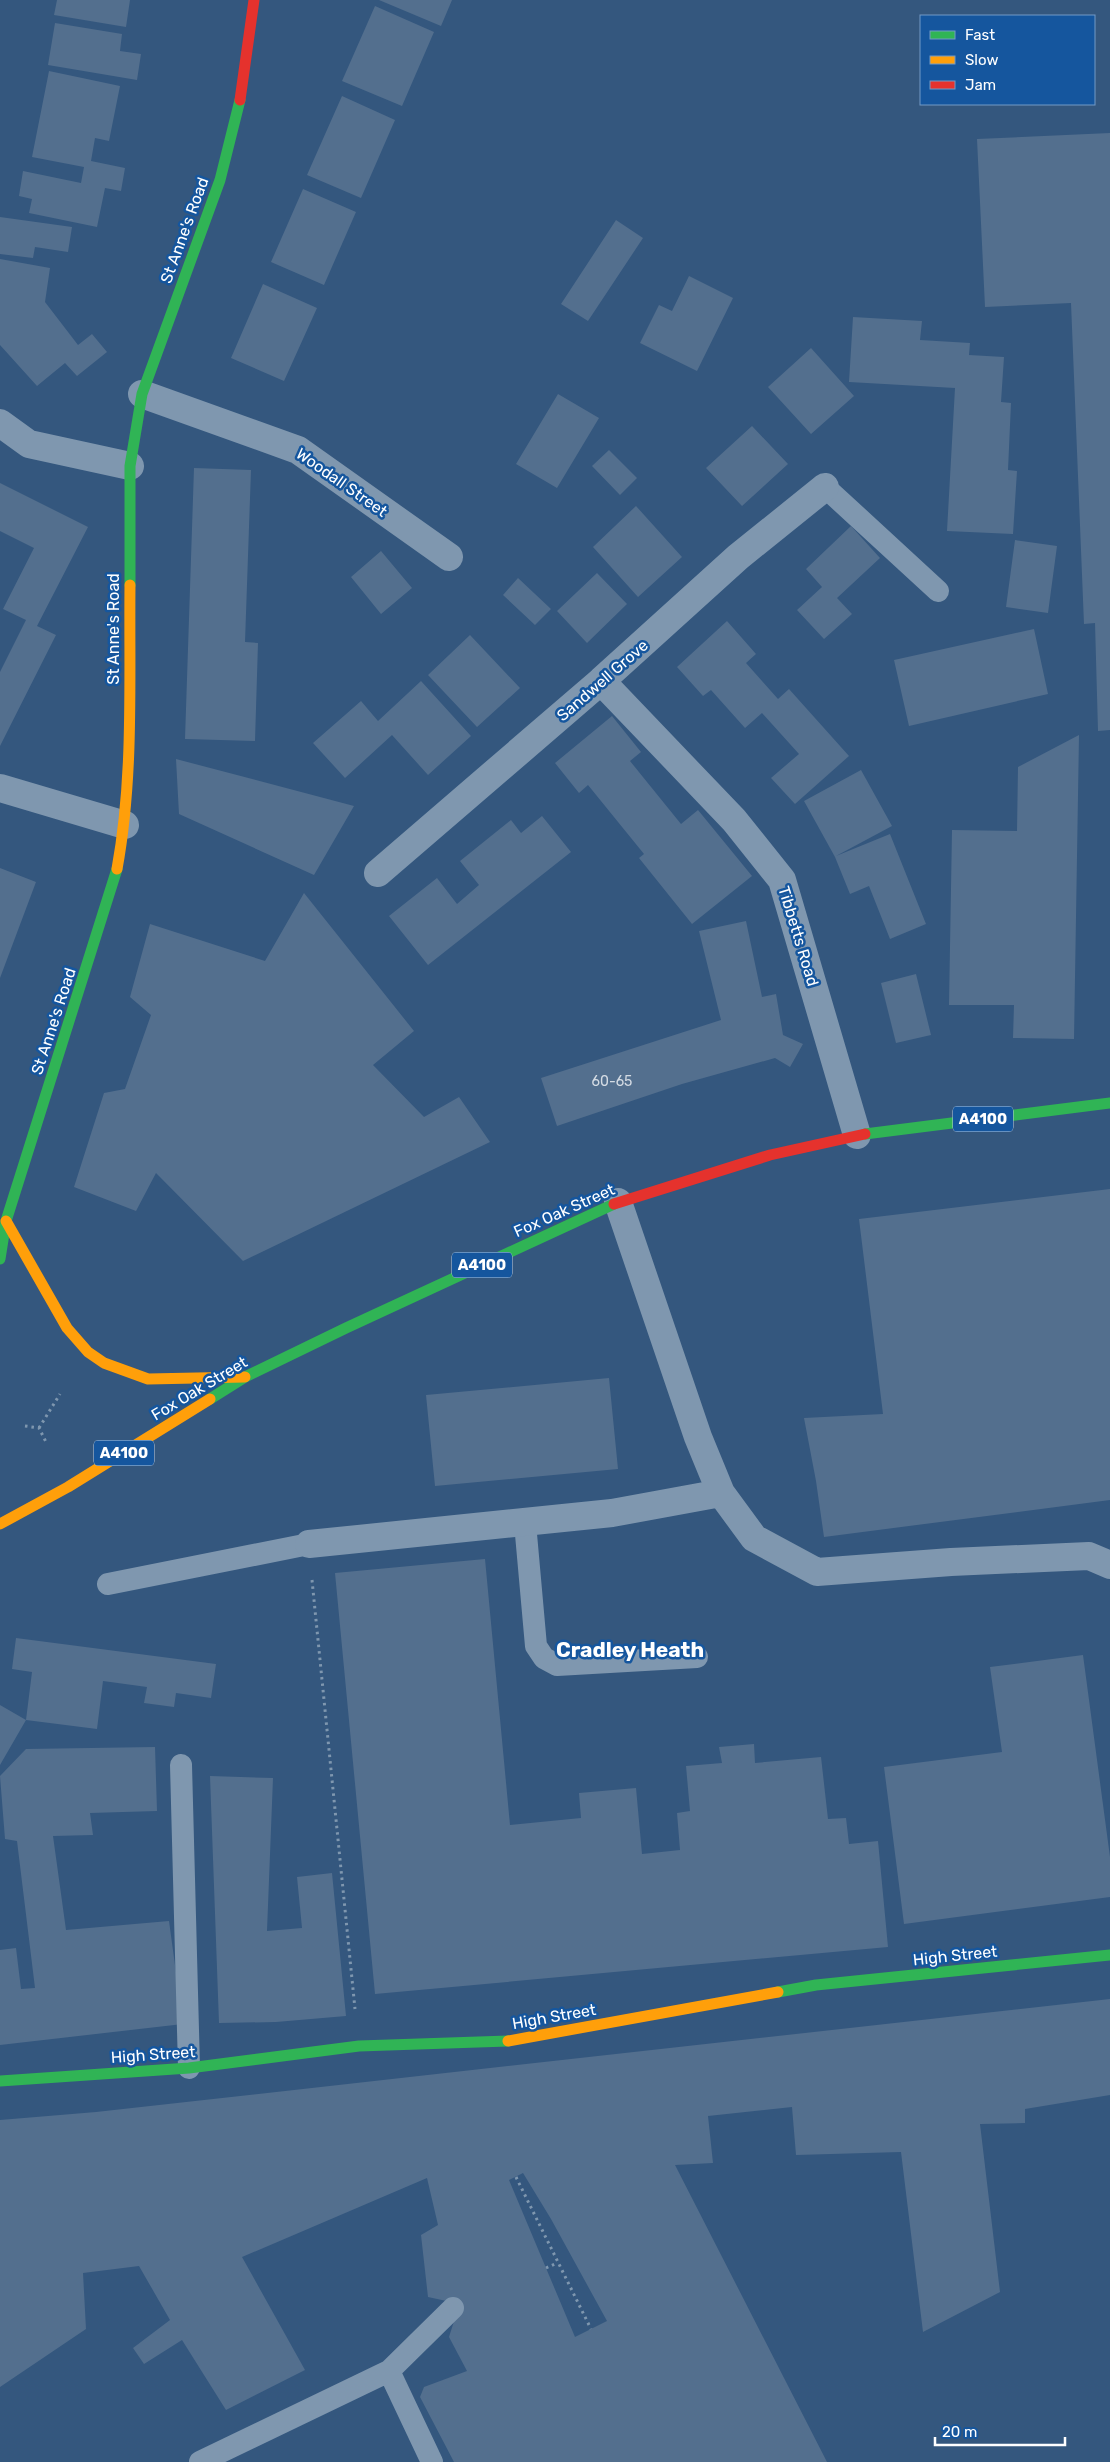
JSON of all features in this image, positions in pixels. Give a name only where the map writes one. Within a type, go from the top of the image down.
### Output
[{"type":"street","name":"St Anne's Road","points":[[0,1259],[6,1208],[114,882],[125,825],[129,712],[130,466],[142,394],[220,180],[237,117],[249,48],[254,0]]},
{"type":"street","name":"Woodall Street","points":[[142,394],[298,450],[449,557]]},
{"type":"street","points":[[0,423],[28,444],[130,466]]},
{"type":"street","name":"Sandwell Grove","points":[[378,873],[601,682],[738,557],[825,487]]},
{"type":"street","name":"Tibbetts Road","points":[[601,682],[734,820],[782,880],[857,1135]]},
{"type":"street","points":[[0,788],[125,825]]},
{"type":"street","name":"Fox Oak Street","points":[[0,1524],[68,1487],[245,1377],[618,1202],[770,1155],[857,1135],[1110,1103]]},
{"type":"street","points":[[618,1202],[698,1437],[721,1493],[754,1538],[817,1572],[951,1562],[1089,1556],[1110,1565]]},
{"type":"street","points":[[6,1208],[67,1328],[88,1352],[104,1363],[148,1380],[245,1377]]},
{"type":"street","points":[[309,1544],[612,1513],[721,1493]]},
{"type":"street","name":"High Street","points":[[0,2081],[189,2068],[359,2046],[512,2041],[816,1985],[1110,1955]]},
{"type":"lane","points":[[825,487],[938,591]]},
{"type":"lane","points":[[525,1523],[536,1646],[544,1658],[557,1666],[697,1657]]},
{"type":"lane","points":[[108,1584],[309,1544]]},
{"type":"lane","points":[[181,1765],[189,2068]]},
{"type":"lane","points":[[200,2462],[389,2370],[453,2308]]},
{"type":"lane","points":[[389,2370],[432,2462]]},
{"type":"path","points":[[39,1428],[60,1394]]},
{"type":"path","points":[[25,1426],[39,1428]]},
{"type":"path","points":[[39,1428],[46,1442]]},
{"type":"path","points":[[309,1544],[359,2046]]},
{"type":"path","points":[[516,2177],[591,2329]]},
{"type":"path","points":[[546,2268],[557,2263]]},
{"type":"building","points":[[57,0],[130,0],[126,27],[54,15]]},
{"type":"building","points":[[379,0],[452,0],[441,26]]},
{"type":"building","points":[[375,6],[434,32],[402,106],[342,81]]},
{"type":"building","points":[[55,23],[122,34],[120,51],[141,54],[137,80],[48,65]]},
{"type":"building","points":[[49,71],[120,86],[109,141],[95,138],[91,161],[125,168],[121,191],[105,188],[97,227],[29,213],[32,199],[19,196],[23,171],[81,183],[84,167],[32,157]]},
{"type":"building","points":[[342,96],[395,120],[361,198],[307,175]]},
{"type":"building","points":[[1110,133],[1110,730],[1098,731],[1095,623],[1084,624],[1071,303],[985,307],[977,139]]},
{"type":"building","points":[[303,189],[356,212],[324,285],[271,262]]},
{"type":"building","points":[[0,217],[72,227],[68,252],[35,247],[33,258],[0,254]]},
{"type":"building","points":[[616,220],[643,238],[588,321],[561,304]]},
{"type":"building","points":[[0,259],[50,268],[45,302],[78,345],[92,334],[107,352],[77,376],[65,363],[37,386],[0,345]]},
{"type":"building","points":[[689,276],[733,298],[697,371],[640,343],[659,305],[672,311]]},
{"type":"building","points":[[263,284],[317,308],[284,381],[231,358]]},
{"type":"building","points":[[853,317],[922,321],[920,340],[970,343],[969,355],[1004,357],[1001,402],[1011,403],[1008,470],[1017,471],[1013,534],[947,531],[955,388],[849,382]]},
{"type":"building","points":[[811,348],[854,396],[811,434],[768,387]]},
{"type":"building","points":[[558,394],[599,418],[557,488],[516,464]]},
{"type":"building","points":[[752,426],[788,464],[742,506],[706,468]]},
{"type":"building","points":[[609,450],[637,478],[620,495],[592,466]]},
{"type":"building","points":[[194,468],[251,470],[245,642],[258,643],[255,741],[185,739]]},
{"type":"building","points":[[0,483],[88,527],[37,626],[56,635],[0,746],[0,672],[26,620],[3,609],[34,548],[0,531]]},
{"type":"building","points":[[636,506],[682,557],[638,597],[593,547]]},
{"type":"building","points":[[851,526],[880,558],[837,598],[852,614],[824,639],[797,610],[822,587],[806,569]]},
{"type":"building","points":[[1015,540],[1057,546],[1048,613],[1006,607]]},
{"type":"building","points":[[381,551],[412,588],[381,614],[351,577]]},
{"type":"building","points":[[597,573],[627,604],[587,643],[557,611]]},
{"type":"building","points":[[518,578],[551,609],[535,625],[503,595]]},
{"type":"building","points":[[727,621],[756,654],[746,663],[778,699],[789,689],[849,756],[795,804],[771,778],[799,754],[762,713],[745,728],[711,690],[703,696],[677,667]]},
{"type":"building","points":[[1034,629],[1048,694],[909,726],[894,660]]},
{"type":"building","points":[[470,635],[520,688],[477,727],[428,675]]},
{"type":"building","points":[[421,681],[471,736],[428,775],[392,735],[345,778],[313,743],[361,701],[378,721]]},
{"type":"building","points":[[612,716],[641,752],[630,761],[681,824],[698,810],[752,876],[692,924],[639,858],[644,854],[588,785],[579,793],[555,763]]},
{"type":"building","points":[[1079,735],[1074,1039],[1013,1038],[1014,1005],[949,1005],[952,830],[1017,831],[1018,767]]},
{"type":"building","points":[[176,759],[354,806],[314,875],[179,814]]},
{"type":"building","points":[[861,770],[892,826],[836,856],[890,834],[926,924],[890,939],[869,886],[850,894],[835,857],[804,801]]},
{"type":"building","points":[[542,816],[571,852],[428,965],[389,916],[437,878],[457,904],[479,885],[460,861],[511,820],[521,833]]},
{"type":"building","points":[[0,868],[36,882],[0,978]]},
{"type":"building","points":[[304,893],[414,1031],[373,1065],[424,1117],[459,1097],[490,1142],[243,1261],[156,1173],[136,1211],[74,1187],[104,1093],[125,1089],[151,1015],[130,997],[150,924],[265,961]]},
{"type":"building","points":[[746,921],[762,997],[776,994],[783,1035],[803,1044],[790,1067],[775,1058],[682,1084],[557,1126],[541,1078],[721,1020],[699,931]]},
{"type":"building","points":[[916,974],[931,1035],[896,1043],[881,983]]},
{"type":"building","points":[[1110,1189],[1110,1500],[824,1537],[804,1418],[883,1414],[859,1219]]},
{"type":"building","points":[[609,1378],[618,1469],[435,1486],[426,1395]]},
{"type":"building","points":[[485,1559],[510,1825],[581,1818],[579,1793],[636,1788],[642,1854],[680,1850],[677,1813],[690,1811],[686,1766],[722,1763],[719,1747],[754,1744],[755,1763],[821,1757],[828,1819],[846,1818],[849,1844],[878,1841],[888,1947],[375,1994],[335,1573]]},
{"type":"building","points":[[16,1638],[216,1664],[211,1698],[176,1693],[174,1707],[144,1703],[147,1687],[103,1681],[97,1729],[26,1720],[32,1672],[12,1669]]},
{"type":"building","points":[[1083,1655],[1110,1857],[1110,1897],[904,1924],[884,1767],[1002,1752],[990,1667]]},
{"type":"building","points":[[0,1705],[26,1720],[0,1765]]},
{"type":"building","points":[[155,1747],[157,1811],[90,1813],[93,1835],[53,1836],[66,1930],[169,1921],[183,2024],[0,2045],[0,1950],[16,1948],[21,1989],[35,1988],[17,1841],[5,1839],[0,1776],[26,1749]]},
{"type":"building","points":[[210,1776],[273,1778],[267,1931],[302,1928],[297,1877],[332,1873],[346,2016],[276,2022],[219,2023]]},
{"type":"building","points":[[1110,1999],[1110,2095],[1025,2109],[1025,2123],[980,2124],[1000,2292],[923,2332],[901,2152],[796,2155],[792,2107],[708,2116],[713,2163],[675,2165],[827,2462],[454,2462],[420,2397],[424,2387],[467,2371],[449,2337],[456,2315],[451,2302],[428,2297],[421,2235],[438,2225],[427,2178],[242,2257],[305,2370],[226,2410],[182,2340],[144,2364],[133,2348],[170,2320],[139,2266],[83,2273],[86,2329],[0,2387],[0,2120],[96,2112]],"holes":[[[523,2173],[551,2219],[607,2321],[575,2337],[509,2180]]]},
{"type":"traffic: fast","points":[[130,585],[130,466],[142,394],[220,180],[240,100]]},
{"type":"traffic: fast","points":[[0,1259],[6,1221],[117,869]]},
{"type":"traffic: fast","points":[[865,1134],[1110,1103]]},
{"type":"traffic: fast","points":[[210,1399],[245,1377],[346,1328],[614,1204]]},
{"type":"traffic: fast","points":[[778,1992],[816,1985],[1110,1955]]},
{"type":"traffic: fast","points":[[0,2081],[189,2068],[359,2046],[508,2041]]},
{"type":"traffic: slow","points":[[117,869],[126,799],[130,727],[130,585]]},
{"type":"traffic: slow","points":[[6,1221],[67,1328],[88,1352],[104,1363],[148,1379],[245,1377]]},
{"type":"traffic: slow","points":[[0,1524],[68,1487],[210,1399]]},
{"type":"traffic: slow","points":[[508,2041],[778,1992]]},
{"type":"traffic: jam","points":[[240,100],[254,0]]},
{"type":"traffic: jam","points":[[614,1204],[770,1155],[865,1134]]},
{"type":"district","name":"Cradley Heath","points":[[630,1650]]}]
